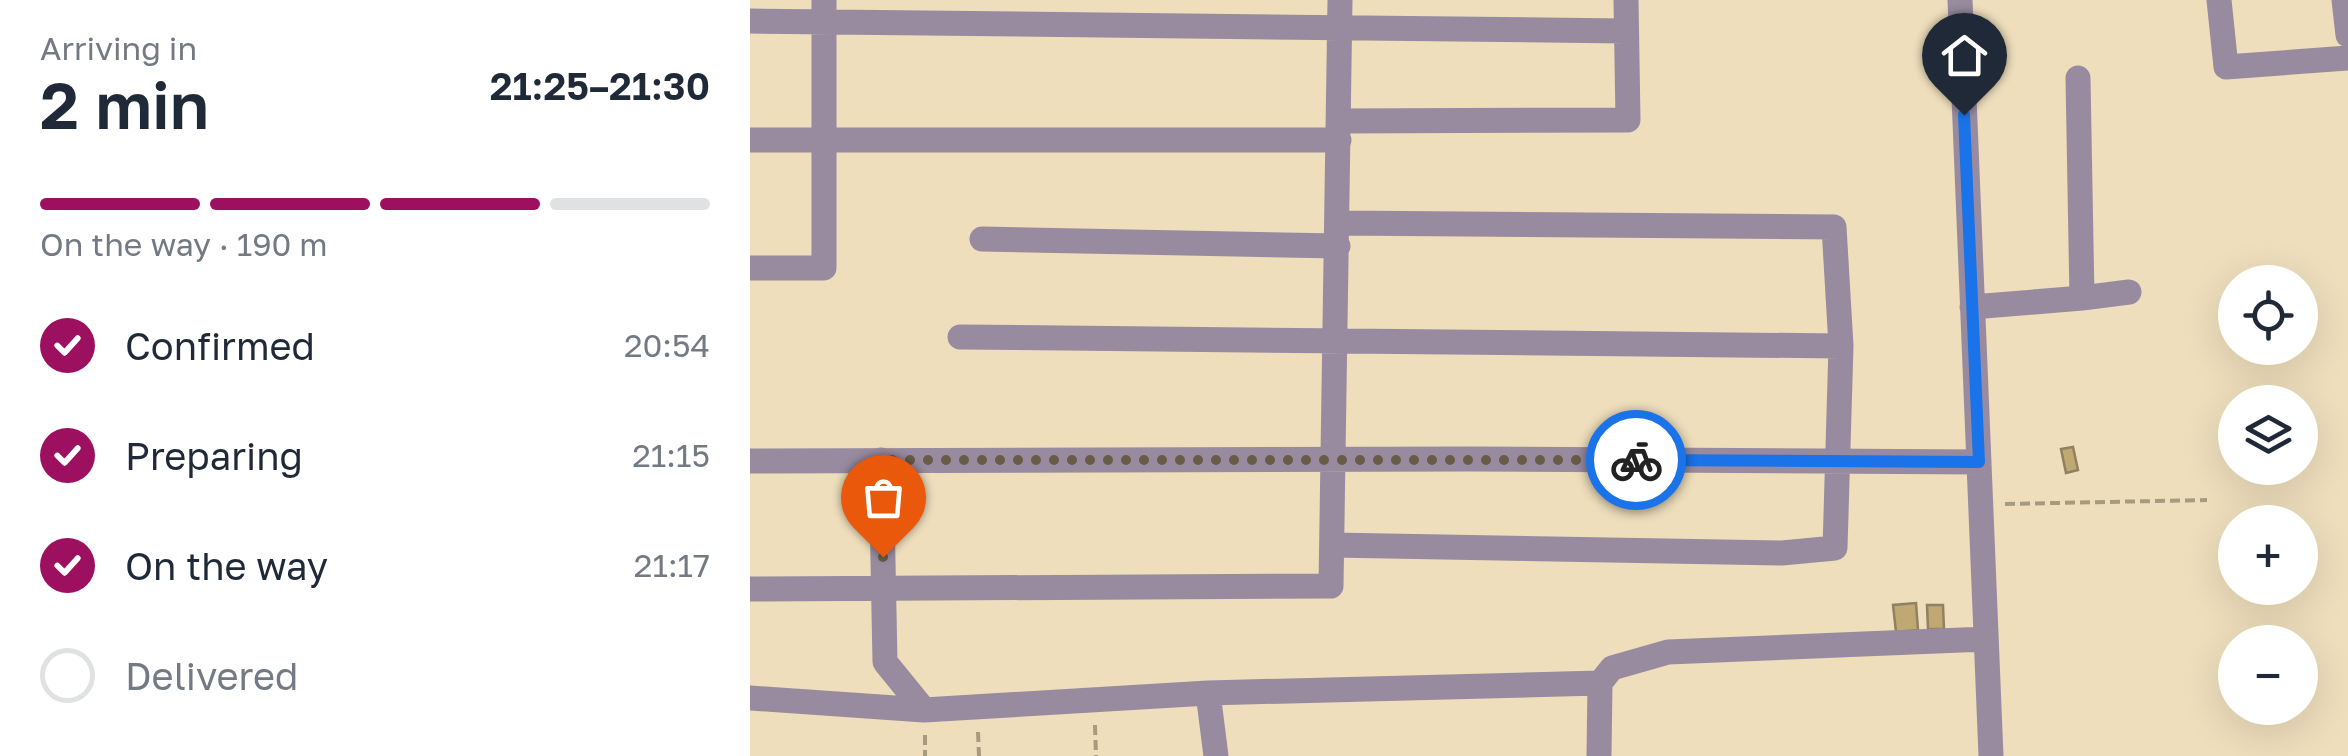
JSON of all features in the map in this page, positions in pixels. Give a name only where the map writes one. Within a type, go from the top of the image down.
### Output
[{"type":"street","points":[[750,140],[1338,131],[1628,120],[1626,0]]},
{"type":"street","points":[[1960,0],[1991,756]]},
{"type":"street","points":[[2219,0],[2226,67],[2348,58]]},
{"type":"street","points":[[2344,0],[2348,35]]},
{"type":"street","points":[[750,21],[824,10],[1340,12],[1626,31]]},
{"type":"street","points":[[750,268],[824,268],[824,10]]},
{"type":"street","points":[[750,589],[1331,586],[1336,459],[1340,12]]},
{"type":"street","points":[[2078,78],[2082,298]]},
{"type":"street","points":[[982,239],[1834,227],[1841,346],[1834,548],[1782,553],[1332,545]]},
{"type":"street","points":[[1972,306],[2130,292]]},
{"type":"street","points":[[960,337],[1841,346]]},
{"type":"street","points":[[881,460],[885,662],[924,710]]},
{"type":"street","points":[[750,461],[1979,462]]},
{"type":"street","points":[[1598,756],[1600,683],[1612,668],[1668,652],[1986,639]]},
{"type":"street","points":[[750,698],[924,710],[1208,693],[1600,683]]},
{"type":"street","points":[[1208,693],[1216,756]]},
{"type":"path","points":[[1980,505],[2207,500]]},
{"type":"path","points":[[1094,700],[1096,756]]},
{"type":"building","points":[[2073,447],[2078,470],[2066,473],[2061,449]]},
{"type":"building","points":[[1916,603],[1918,630],[1896,632],[1893,605]]},
{"type":"building","points":[[1927,605],[1943,605],[1944,629],[1928,629]]},
{"type":"way so far","points":[[883,557],[881,460],[1636,460]]},
{"type":"route","points":[[1636,460],[1979,462],[1964,115]]}]
